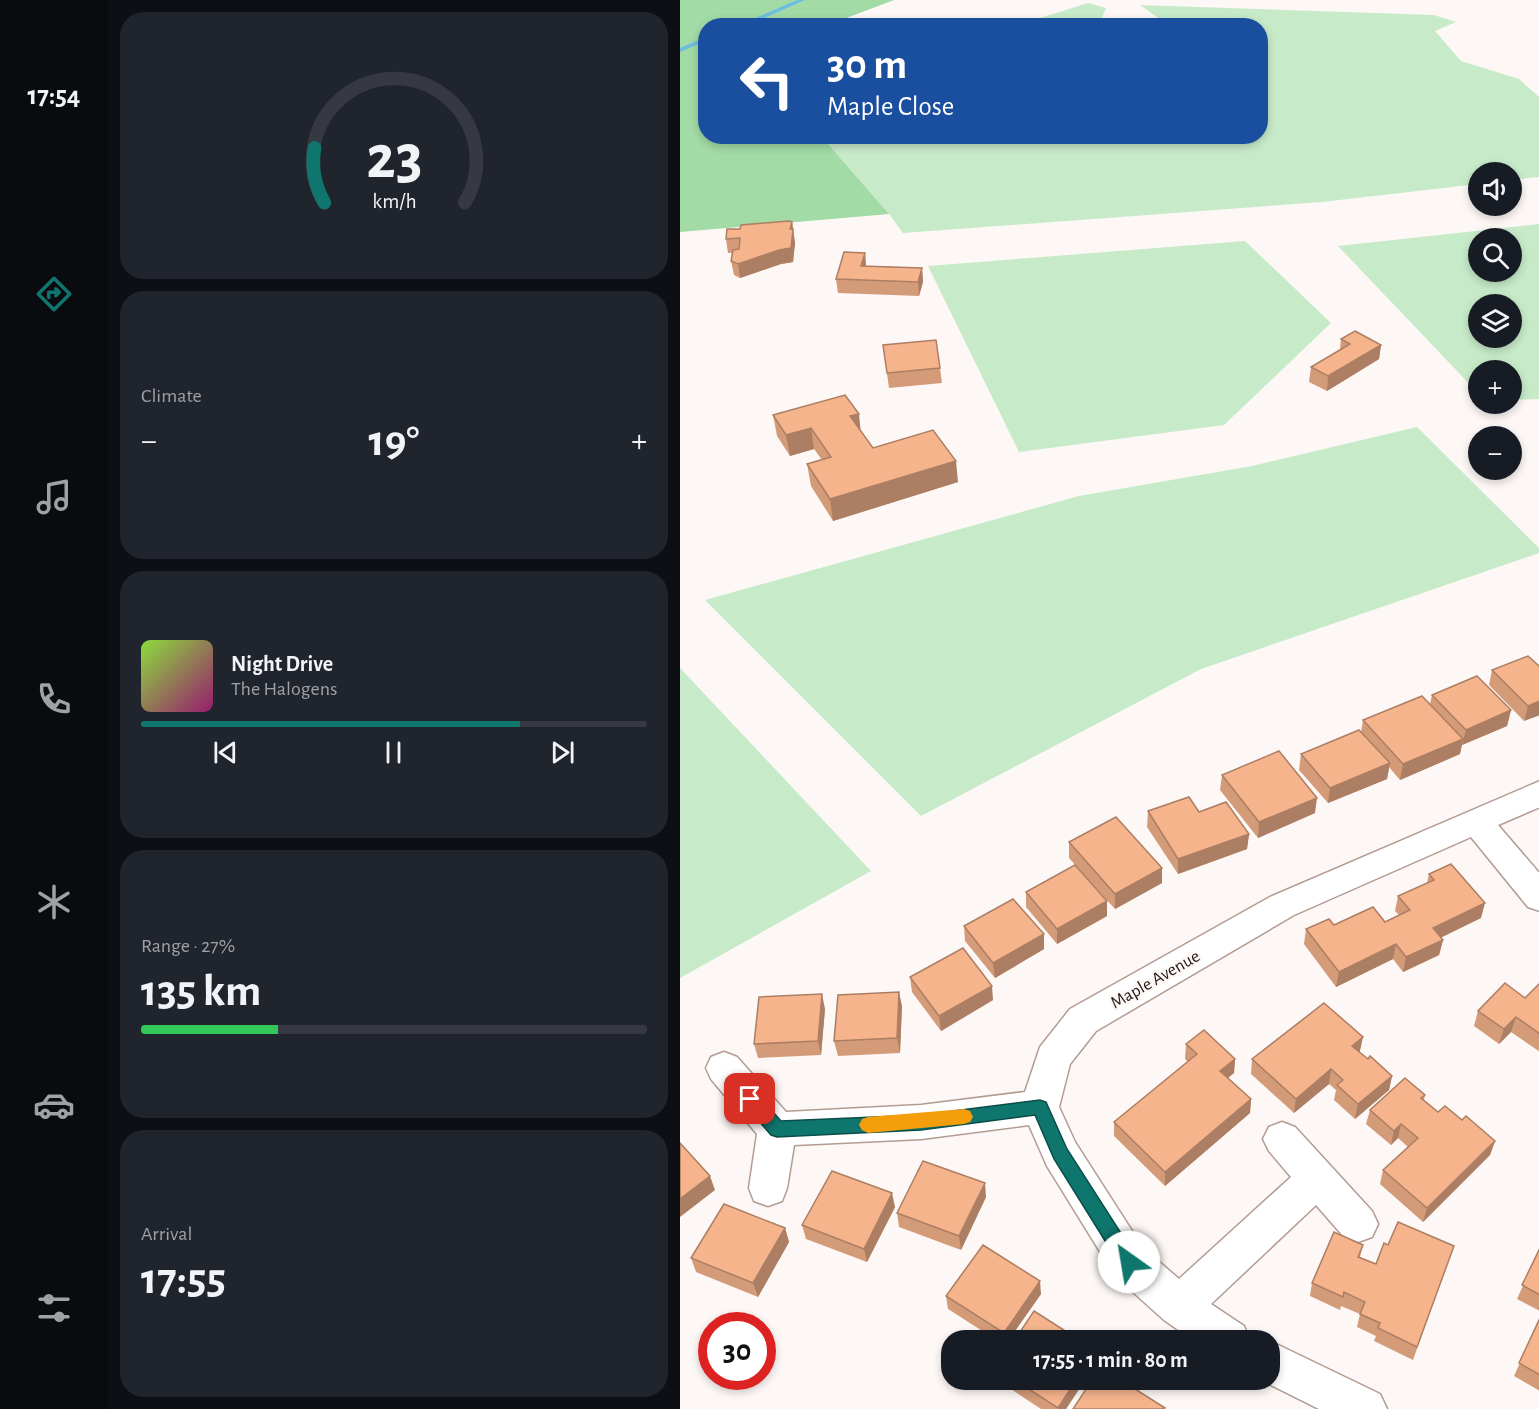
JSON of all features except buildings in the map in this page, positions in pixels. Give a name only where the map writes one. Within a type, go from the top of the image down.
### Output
[{"type":"street","name":"Maple Avenue","points":[[1040,1107],[1053,1058],[1082,1020],[1282,906],[1540,793]]},
{"type":"street","points":[[1476,821],[1540,897]]},
{"type":"street","points":[[724,1068],[777,1129],[768,1188]]},
{"type":"street","points":[[777,1129],[921,1122],[1040,1107],[1061,1154],[1129,1262],[1180,1306],[1214,1330]]},
{"type":"street","points":[[1282,1139],[1358,1224]]},
{"type":"street","points":[[1180,1306],[1316,1178]]},
{"type":"street","points":[[1280,1367],[1365,1409]]},
{"type":"green space","points":[[680,0],[894,0],[846,18],[698,18],[698,144],[828,144],[889,214],[680,232]]},
{"type":"green space","points":[[1088,3],[1106,8],[1102,18],[1040,18]]},
{"type":"green space","points":[[1140,5],[1434,15],[1456,22],[1435,31],[1461,61],[1519,79],[1539,97],[1539,177],[1522,179],[1522,162],[1468,162],[1468,185],[1322,202],[903,233],[828,144],[1268,144],[1268,18],[1158,18]]},
{"type":"green space","points":[[1539,224],[1539,399],[1522,400],[1522,360],[1468,360],[1468,382],[1338,246],[1468,232],[1468,282],[1522,282],[1522,228],[1502,228]]},
{"type":"green space","points":[[1245,241],[1331,323],[1224,425],[1019,452],[928,266]]},
{"type":"green space","points":[[1417,427],[1539,548],[1539,553],[1201,669],[921,816],[705,600],[1079,496],[1252,466]]},
{"type":"green space","points":[[680,668],[871,871],[680,978]]},
{"type":"waterway","points":[[759,18],[802,0]]},
{"type":"waterway","points":[[680,50],[698,42]]},
{"type":"slow traffic","points":[[868,1125],[964,1117]]},
{"type":"route","points":[[750,1099],[777,1129],[921,1122],[1040,1107],[1061,1154],[1129,1262]]}]
